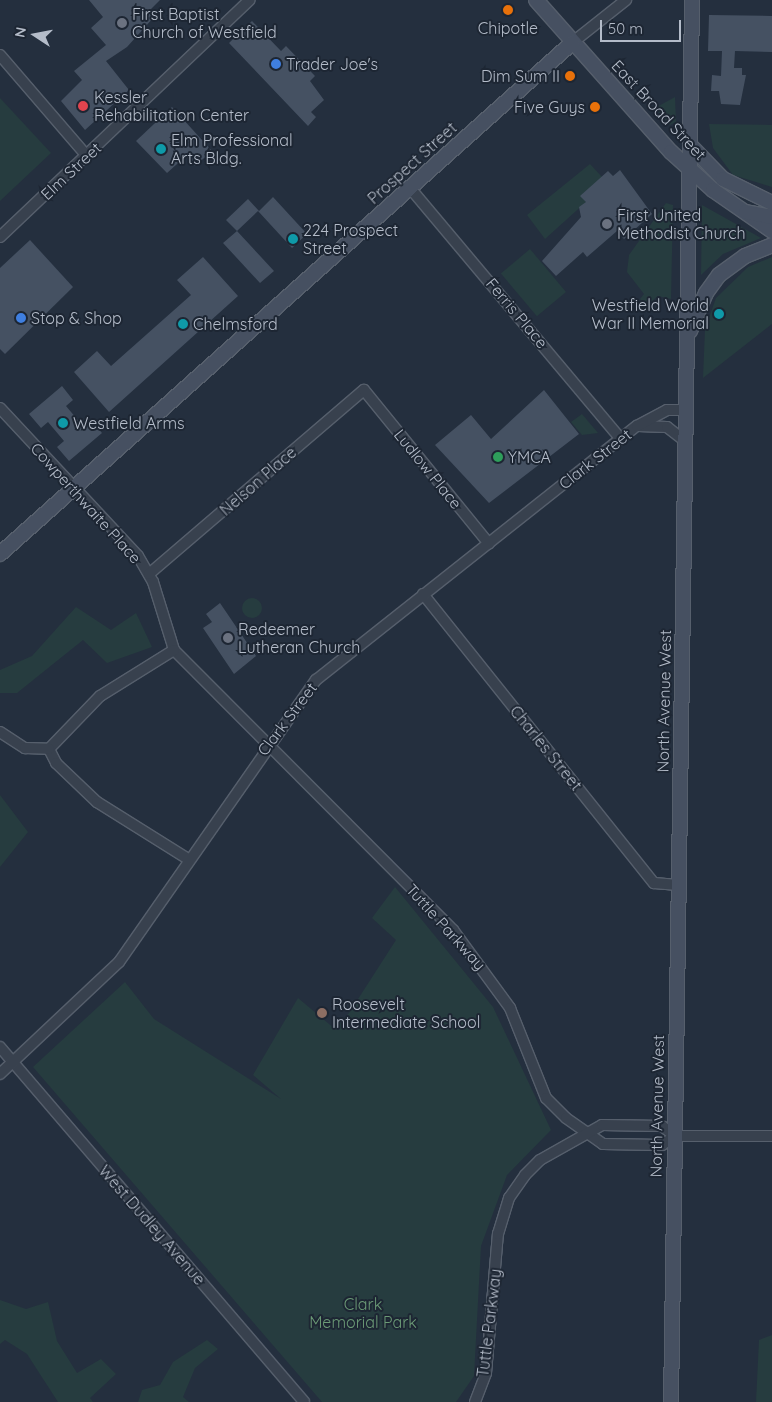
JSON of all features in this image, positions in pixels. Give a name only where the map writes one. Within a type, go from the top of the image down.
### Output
[{"type":"main road","name":"East Broad Street","points":[[536,0],[690,170],[772,231]]},
{"type":"main road","name":"North Avenue West","points":[[671,1402],[692,0]]},
{"type":"main road","name":"Prospect Street","points":[[0,554],[573,42]]},
{"type":"main road","points":[[690,145],[723,179],[772,203]]},
{"type":"main road","name":"East Broad Street","points":[[746,212],[772,217]]},
{"type":"main road","points":[[687,341],[706,293],[719,275],[745,256],[772,245]]},
{"type":"street","name":"Elm Street","points":[[0,237],[250,0]]},
{"type":"street","name":"Prospect Street","points":[[573,42],[626,0]]},
{"type":"street","points":[[0,55],[87,156]]},
{"type":"street","name":"Ferris Place","points":[[411,188],[621,439]]},
{"type":"street","name":"Nelson Place","points":[[149,574],[364,390],[367,393]]},
{"type":"street","name":"Ludlow Place","points":[[367,393],[489,544]]},
{"type":"street","name":"Cowperthwaite Place","points":[[0,408],[138,556],[149,574],[174,650],[269,743]]},
{"type":"street","name":"Clark Street","points":[[0,1074],[119,962],[269,743],[316,680],[637,426],[667,410],[686,410]]},
{"type":"street","name":"Clark Street","points":[[637,426],[667,427],[685,440]]},
{"type":"street","name":"Charles Street","points":[[423,594],[654,883],[678,885]]},
{"type":"street","points":[[0,732],[25,748],[49,749],[100,696],[174,650]]},
{"type":"street","name":"Tuttle Parkway","points":[[269,743],[453,930],[510,1008],[546,1098],[586,1133],[603,1144],[662,1144],[675,1136],[772,1136]]},
{"type":"street","points":[[49,749],[56,763],[98,802],[188,859]]},
{"type":"street","name":"West Dudley Avenue","points":[[0,1047],[304,1402]]},
{"type":"street","name":"Tuttle Parkway","points":[[475,1402],[486,1373],[498,1234],[509,1198],[540,1160],[602,1125],[662,1126],[675,1136]]},
{"type":"green space","points":[[675,97],[676,122],[670,125],[655,108]]},
{"type":"green space","points":[[0,98],[51,153],[0,201]]},
{"type":"green space","points":[[709,124],[772,125],[772,187],[733,175],[713,148]]},
{"type":"green space","points":[[590,164],[602,177],[581,196],[586,202],[545,239],[527,215]]},
{"type":"green space","points":[[666,203],[673,205],[671,299],[658,296],[646,306],[640,299],[644,294],[627,272],[629,255]]},
{"type":"green space","points":[[702,205],[761,238],[723,254],[701,275]]},
{"type":"green space","points":[[530,249],[566,292],[537,316],[501,273]]},
{"type":"green space","points":[[772,257],[772,324],[703,378],[705,329],[716,298],[748,267]]},
{"type":"green space","points":[[582,414],[598,433],[582,435],[571,422]]},
{"type":"green space","points":[[248,598],[256,598],[262,604],[262,612],[256,618],[248,618],[242,612],[242,604]]},
{"type":"green space","points":[[76,607],[111,630],[136,613],[152,647],[107,663],[83,640],[17,693],[0,693],[0,670],[32,656]]},
{"type":"green space","points":[[0,795],[28,832],[0,867]]},
{"type":"green space","name":"Clark Memorial Park","points":[[395,887],[493,1007],[551,1130],[507,1175],[481,1246],[474,1376],[456,1402],[322,1402],[33,1067],[125,982],[154,1019],[281,1099],[253,1075],[298,998],[335,1029],[349,1013],[396,940],[372,918]]},
{"type":"green space","points":[[0,1300],[26,1309],[48,1302],[57,1341],[77,1373],[101,1359],[116,1374],[90,1398],[93,1402],[58,1402],[27,1354],[5,1340],[0,1344]]},
{"type":"green space","points":[[772,1335],[772,1402],[756,1402],[759,1340]]},
{"type":"green space","points":[[207,1340],[218,1349],[195,1368],[183,1397],[189,1402],[138,1402],[142,1390],[160,1385],[173,1362]]},
{"type":"building","points":[[89,0],[160,0],[149,11],[154,17],[127,47],[106,61],[129,90],[85,130],[61,101],[82,80],[74,71],[106,45],[91,28],[103,17]]},
{"type":"building","points":[[709,15],[772,16],[772,52],[735,51],[734,68],[742,68],[742,75],[746,75],[740,105],[721,104],[719,91],[711,91],[712,75],[721,76],[722,51],[708,51]]},
{"type":"building","name":"Trader Joe's","points":[[252,21],[281,51],[286,46],[315,76],[310,81],[324,100],[311,112],[316,117],[308,126],[229,43]]},
{"type":"building","points":[[172,107],[212,151],[195,166],[186,156],[167,173],[136,141]]},
{"type":"building","name":"First United Methodist Church","points":[[620,170],[652,214],[624,239],[617,231],[587,257],[583,252],[556,276],[542,261],[581,217],[579,207],[586,202],[580,196],[608,171],[613,176]]},
{"type":"building","points":[[273,197],[307,234],[292,248],[258,211],[237,231],[226,220],[248,199],[259,211]]},
{"type":"building","points":[[237,231],[274,271],[260,283],[223,243]]},
{"type":"building","name":"Stop & Shop","points":[[30,240],[73,287],[5,354],[0,349],[0,268]]},
{"type":"building","name":"Chelmsford","points":[[203,257],[238,296],[109,412],[74,372],[97,351],[111,366],[191,295],[177,280]]},
{"type":"building","name":"Westfield Arms","points":[[62,386],[73,400],[66,406],[82,425],[90,419],[102,433],[69,461],[57,447],[64,441],[48,422],[41,428],[29,414]]},
{"type":"building","name":"YMCA","points":[[544,390],[579,434],[489,503],[435,445],[471,415],[491,439]]},
{"type":"building","name":"Redeemer Lutheran Church","points":[[220,603],[256,656],[234,674],[203,628],[212,622],[206,614]]},
{"type":"place","name":"Chipotle","points":[[508,10]]},
{"type":"place","name":"First Baptist Church of Westfield","points":[[122,23]]},
{"type":"place","name":"Trader Joe's","points":[[276,64]]},
{"type":"place","name":"Dim Sum II","points":[[570,76]]},
{"type":"place","name":"Kessler Rehabilitation Center","points":[[83,106]]},
{"type":"place","name":"Five Guys","points":[[595,107]]},
{"type":"place","name":"Elm Professional Arts Bldg.","points":[[161,149]]},
{"type":"place","name":"First United Methodist Church","points":[[607,224]]},
{"type":"place","name":"224 Prospect Street","points":[[293,239]]},
{"type":"place","name":"Westfield World War II Memorial","points":[[719,314]]},
{"type":"place","name":"Stop & Shop","points":[[21,318]]},
{"type":"place","name":"Chelmsford","points":[[183,324]]},
{"type":"place","name":"Westfield Arms","points":[[63,423]]},
{"type":"place","name":"YMCA","points":[[498,457]]},
{"type":"place","name":"Redeemer Lutheran Church","points":[[228,638]]},
{"type":"place","name":"Roosevelt Intermediate School","points":[[322,1013]]}]
